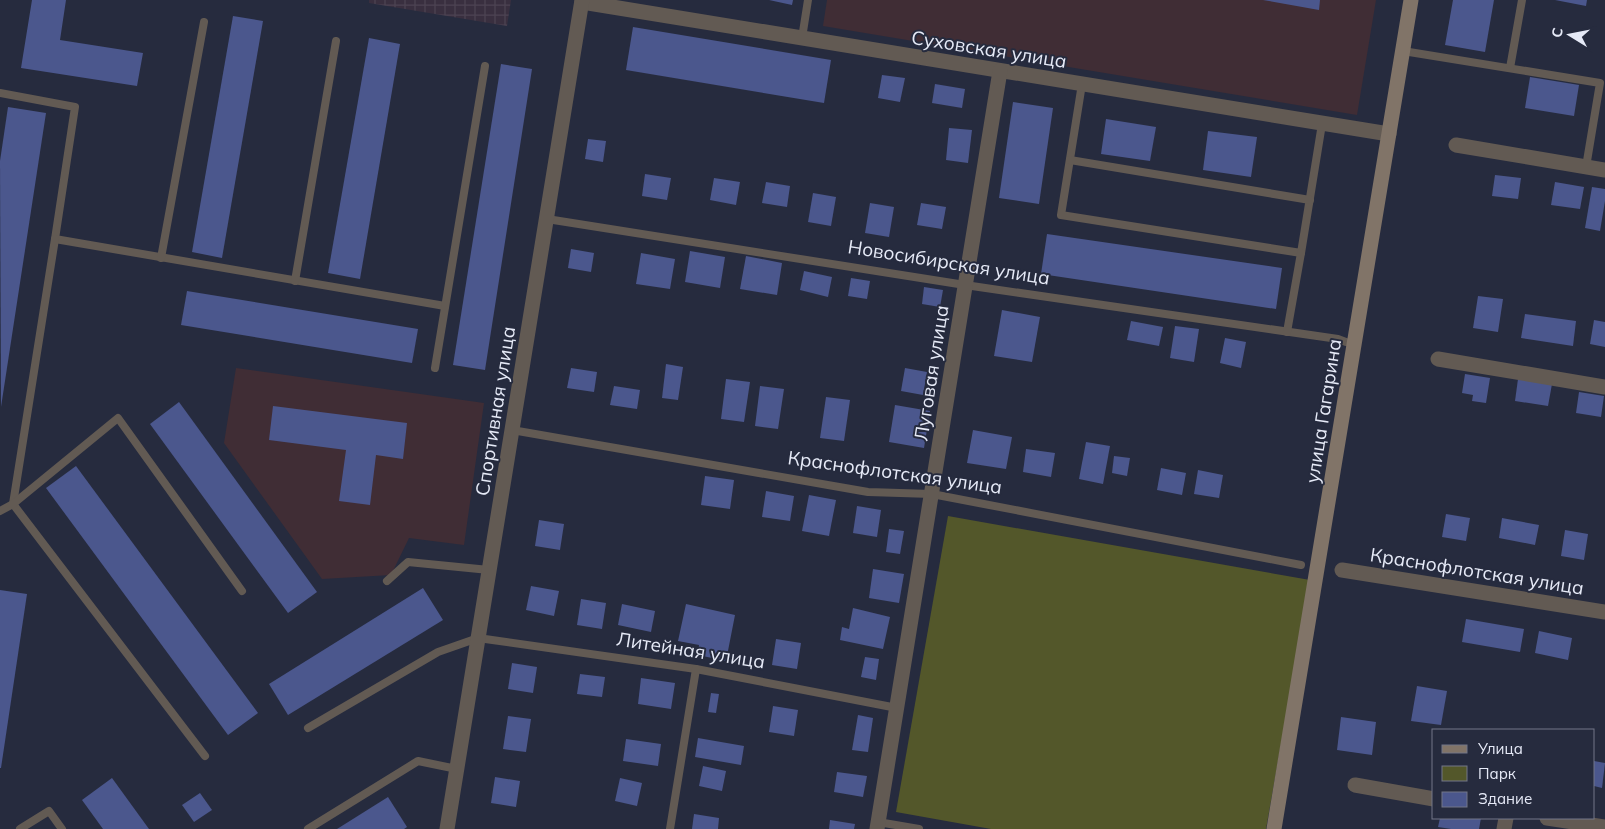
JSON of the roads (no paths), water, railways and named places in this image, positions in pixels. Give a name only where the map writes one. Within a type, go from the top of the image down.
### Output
[{"type":"street","name":"улица Гагарина","points":[[1274,829],[1411,0]]},
{"type":"street","name":"Суховская улица","points":[[582,1],[1389,134]]},
{"type":"street","name":"Спортивная улица","points":[[447,829],[582,1]]},
{"type":"street","name":"Луговая улица","points":[[878,826],[1000,71]]},
{"type":"street","points":[[1456,144],[1605,170]]},
{"type":"street","points":[[1438,359],[1605,387]]},
{"type":"street","name":"Краснофлотская улица","points":[[1342,570],[1605,612]]},
{"type":"street","points":[[1355,785],[1432,799]]},
{"type":"street","points":[[1553,819],[1605,827]]},
{"type":"lane","points":[[802,38],[808,0]]},
{"type":"lane","points":[[1510,68],[1522,0]]},
{"type":"lane","points":[[161,258],[204,22]]},
{"type":"lane","points":[[294,281],[336,41]]},
{"type":"lane","points":[[1403,51],[1600,82],[1586,167]]},
{"type":"lane","points":[[435,368],[485,66]]},
{"type":"lane","points":[[1082,84],[1061,214],[1301,253]]},
{"type":"lane","points":[[0,93],[75,107],[13,504],[205,756]]},
{"type":"lane","points":[[1287,332],[1322,124]]},
{"type":"lane","points":[[1070,160],[1310,200]]},
{"type":"lane","name":"Новосибирская улица","points":[[547,219],[965,285],[1338,339],[1346,342]]},
{"type":"lane","points":[[55,240],[445,306]]},
{"type":"lane","points":[[0,511],[13,504],[118,418],[242,591]]},
{"type":"lane","name":"Краснофлотская улица","points":[[512,430],[868,492],[932,494],[1301,565]]},
{"type":"lane","points":[[387,581],[408,562],[489,570]]},
{"type":"lane","points":[[308,728],[438,652],[478,638]]},
{"type":"lane","name":"Литейная улица","points":[[478,638],[696,670],[897,708]]},
{"type":"lane","points":[[670,829],[696,670]]},
{"type":"lane","points":[[308,829],[418,761],[456,769]]},
{"type":"lane","points":[[20,829],[49,811],[62,829]]},
{"type":"lane","points":[[878,826],[919,829]]}]
